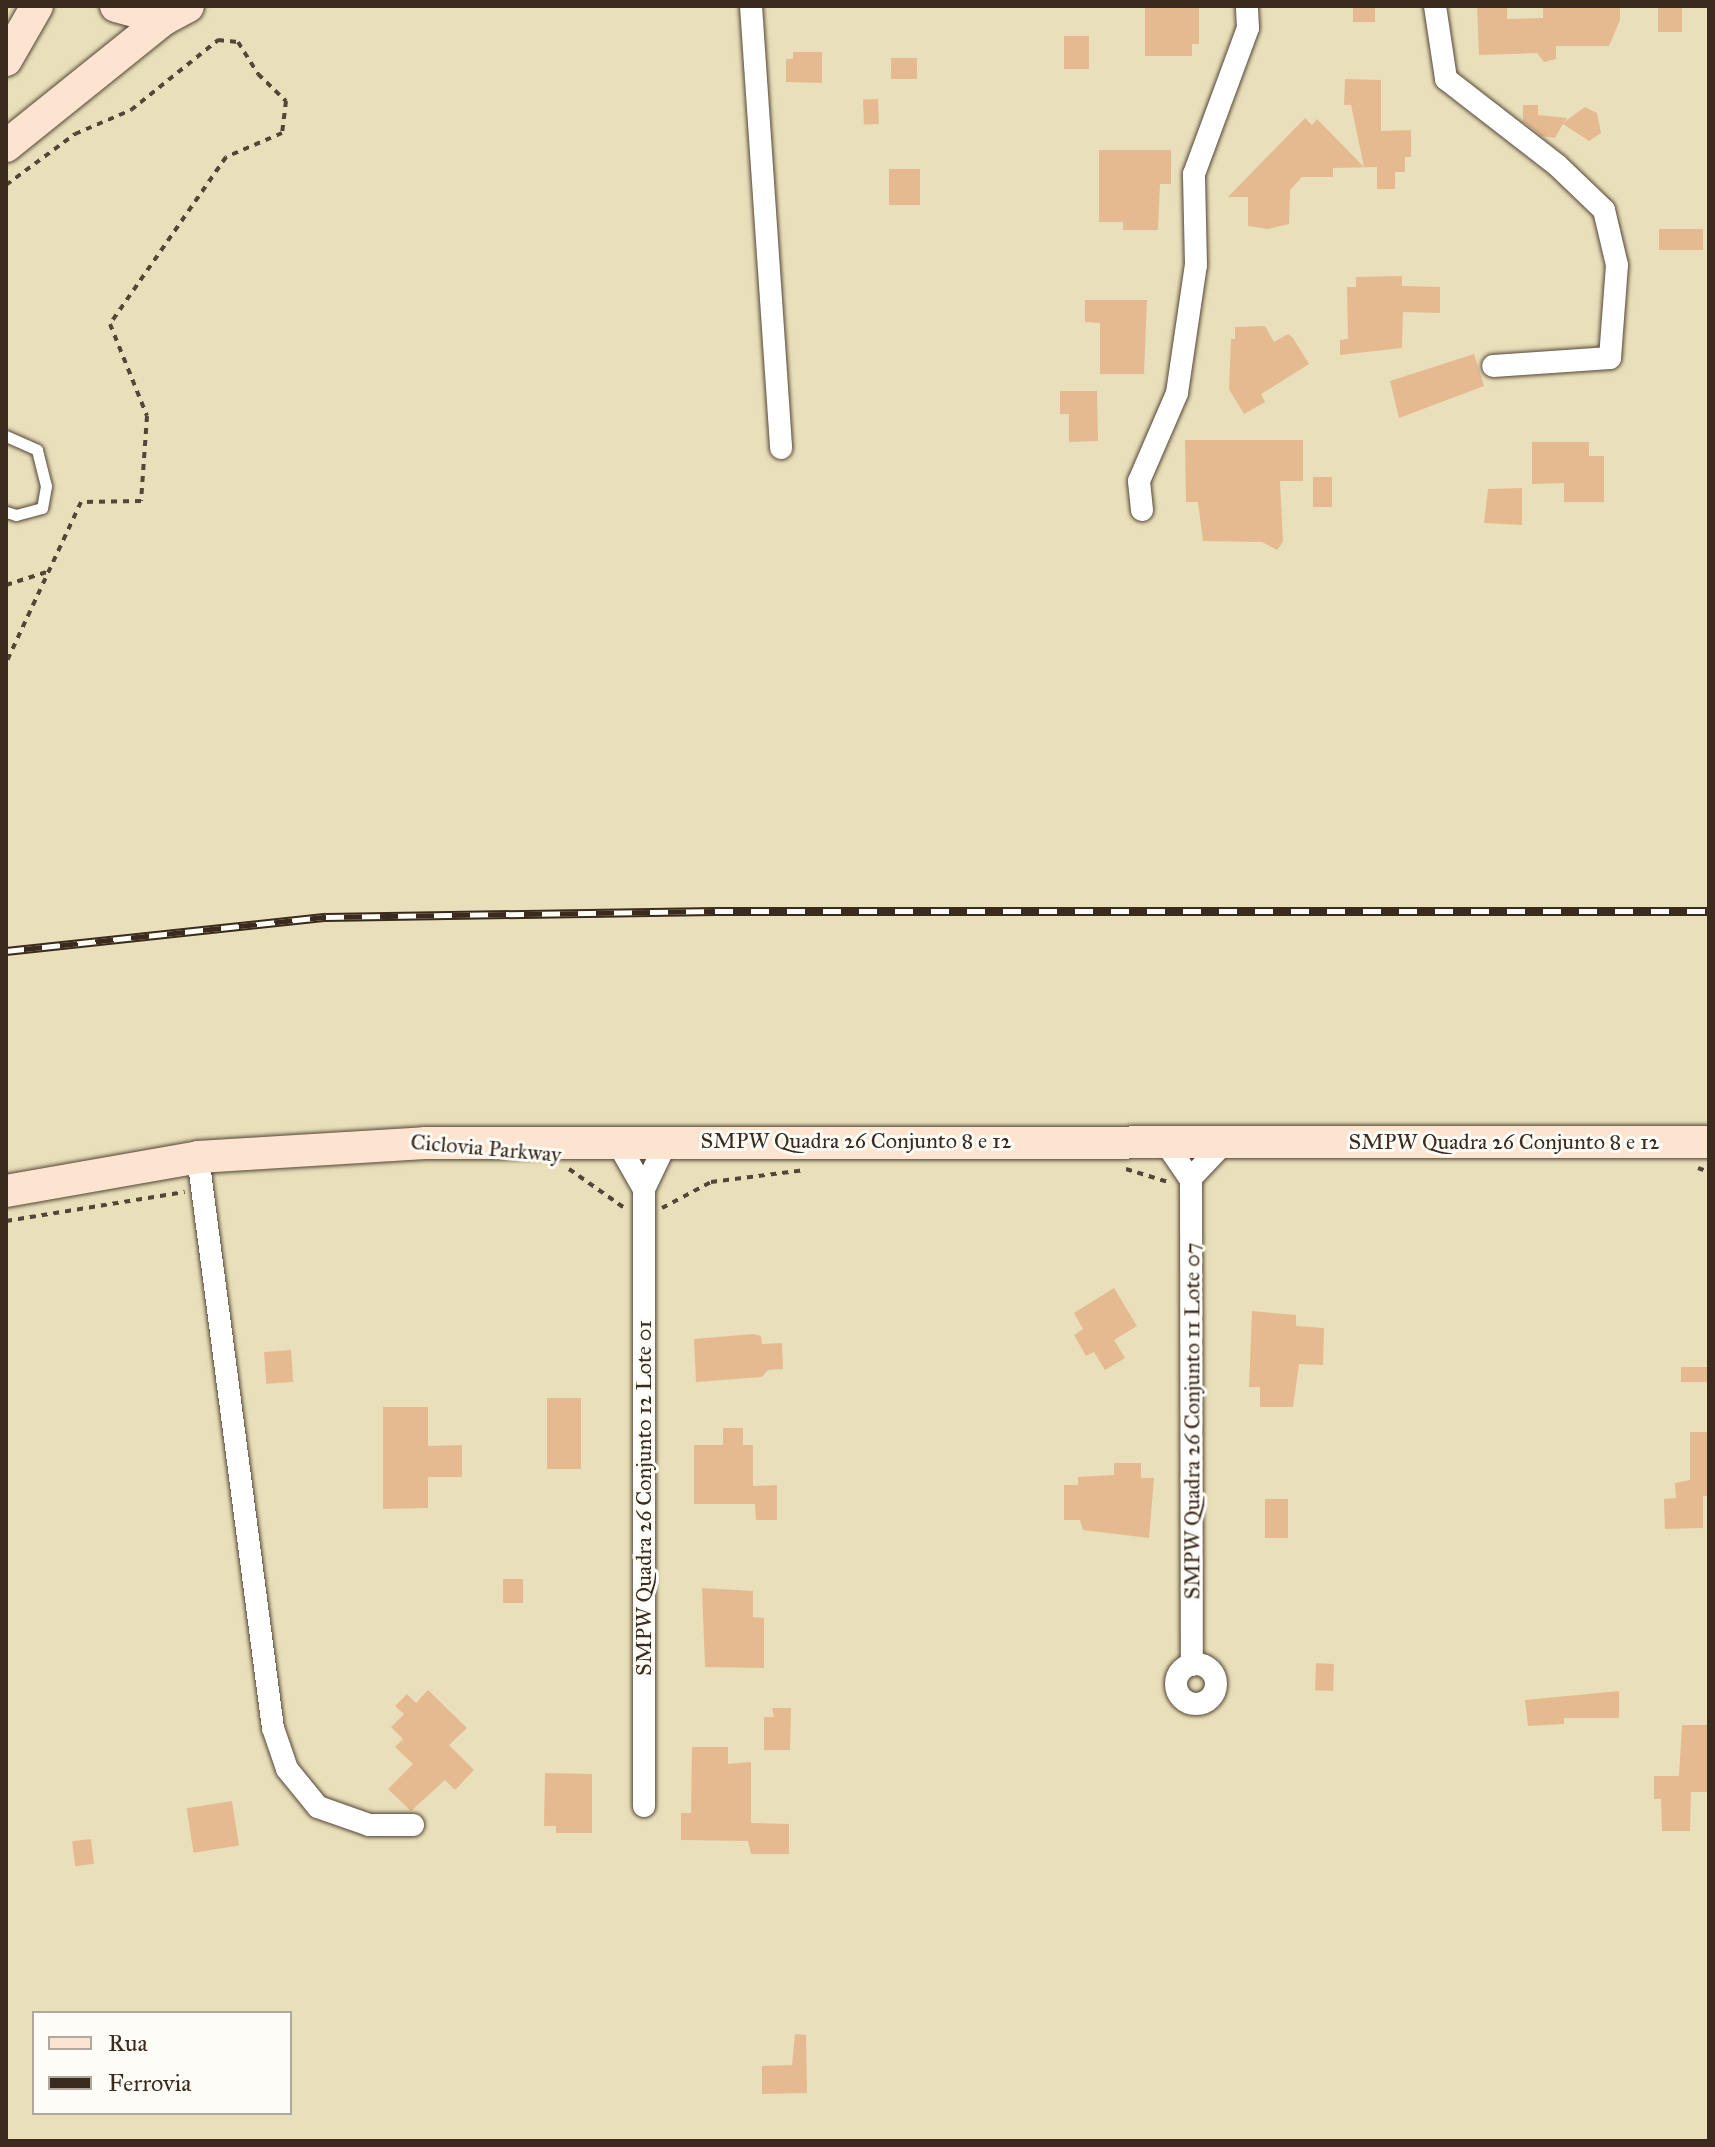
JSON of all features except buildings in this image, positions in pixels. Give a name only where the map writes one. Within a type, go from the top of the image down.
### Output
[{"type":"street","points":[[6,60],[37,6]]},
{"type":"street","points":[[116,6],[176,13]]},
{"type":"street","points":[[751,6],[781,448]]},
{"type":"street","points":[[1142,510],[1139,481],[1177,393],[1196,265],[1194,174],[1248,28],[1247,6]]},
{"type":"street","points":[[1435,6],[1446,79],[1557,165],[1604,210],[1617,265],[1610,358],[1493,366]]},
{"type":"street","points":[[6,146],[176,13]]},
{"type":"street","name":"SMPW Quadra 26 Conjunto 8 e 12","points":[[6,1191],[200,1172],[425,1143],[668,1139],[1709,1142]]},
{"type":"street","name":"SMPW Quadra 26 Conjunto 12 Lote 01","points":[[644,1189],[668,1139]]},
{"type":"street","name":"SMPW Quadra 26 Conjunto 12 Lote 01","points":[[616,1140],[644,1189],[644,1806]]},
{"type":"street","points":[[1165,1142],[1191,1179],[1225,1142]]},
{"type":"street","points":[[200,1172],[273,1728],[287,1769],[318,1807],[369,1825],[413,1825]]},
{"type":"street","name":"SMPW Quadra 26 Conjunto 11 Lote 07","points":[[1191,1179],[1192,1665]]},
{"type":"lane","points":[[6,436],[37,450],[46,486],[42,508],[16,515],[6,512]]},
{"type":"path","points":[[6,185],[75,134],[131,110],[218,40],[238,42],[258,74],[286,101],[282,133],[226,157],[110,324],[147,416],[141,501],[81,502],[6,663]]},
{"type":"path","points":[[6,585],[50,571]]},
{"type":"path","points":[[1116,1166],[1165,1182],[1191,1179]]},
{"type":"path","name":"Ciclovia Parkway","points":[[554,1168],[570,1169],[617,1207],[645,1213]]},
{"type":"path","points":[[1683,1168],[1709,1172]]},
{"type":"path","points":[[645,1213],[670,1206],[711,1182],[809,1169]]},
{"type":"path","points":[[6,1221],[200,1172]]},
{"type":"railway","points":[[6,951],[326,917],[715,911],[1709,911]]}]
